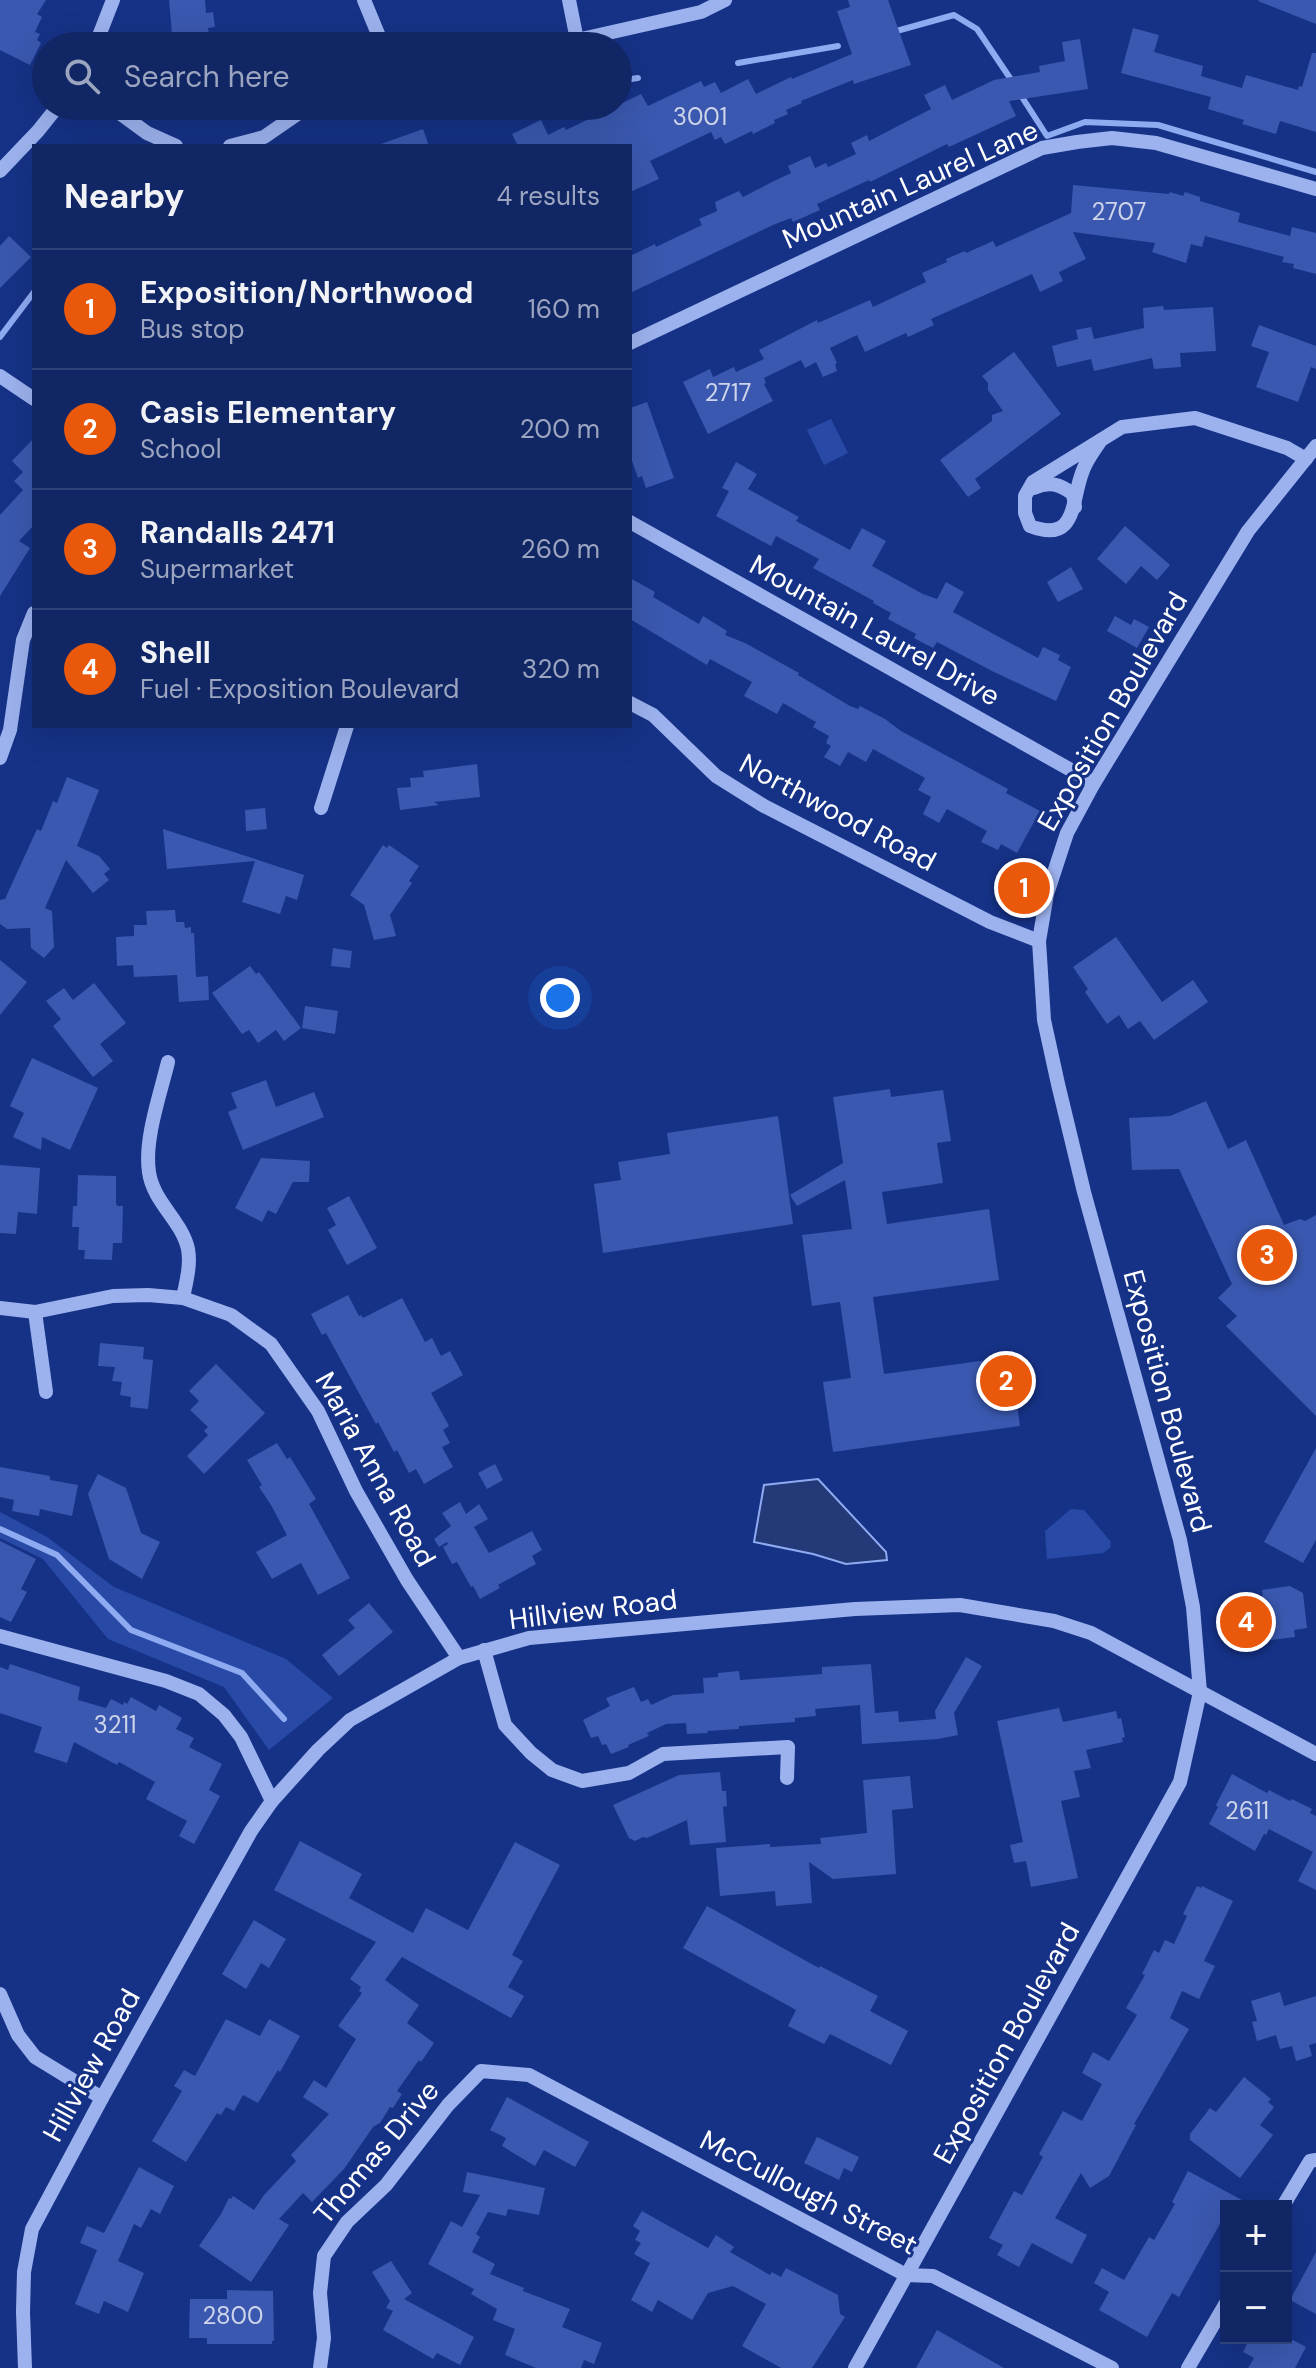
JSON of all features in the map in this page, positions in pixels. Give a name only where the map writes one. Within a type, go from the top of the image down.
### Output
[{"type":"street","points":[[100,32],[113,0]]},
{"type":"street","points":[[364,0],[377,32]]},
{"type":"street","points":[[569,0],[575,32]]},
{"type":"street","points":[[612,32],[701,12],[725,0]]},
{"type":"street","points":[[0,171],[47,120]]},
{"type":"street","points":[[129,120],[147,133],[172,144]]},
{"type":"street","points":[[245,144],[267,141],[292,120]]},
{"type":"street","name":"Mountain Laurel Lane","points":[[632,342],[1042,148],[1112,138],[1156,143],[1316,189]]},
{"type":"street","points":[[0,376],[32,398]]},
{"type":"street","points":[[1101,440],[1086,461],[1069,520],[1059,528],[1045,531],[1030,526],[1025,513],[1025,496],[1033,482],[1122,427],[1195,418],[1287,448],[1306,459]]},
{"type":"street","name":"Exposition Boulevard","points":[[855,2368],[1180,1782],[1200,1692],[1193,1607],[1180,1540],[1084,1192],[1058,1084],[1044,1020],[1039,941],[1047,894],[1067,833],[1094,783],[1248,531],[1316,446]]},
{"type":"street","points":[[1025,496],[1036,486],[1047,483],[1062,485],[1073,494],[1075,507]]},
{"type":"street","name":"Mountain Laurel Drive","points":[[632,523],[1094,783]]},
{"type":"street","points":[[0,758],[10,730],[23,640],[32,618]]},
{"type":"street","name":"Northwood Road","points":[[632,704],[653,715],[716,776],[764,806],[990,922],[1039,941]]},
{"type":"street","points":[[321,808],[346,728]]},
{"type":"street","points":[[168,1062],[150,1141],[149,1173],[160,1201],[188,1248],[189,1269],[183,1298]]},
{"type":"street","name":"Maria Anna Road","points":[[0,1308],[35,1312],[113,1296],[183,1298],[231,1315],[271,1344],[318,1411],[356,1491],[407,1580],[459,1658]]},
{"type":"street","points":[[35,1312],[46,1392]]},
{"type":"street","name":"Hillview Road","points":[[25,2368],[24,2272],[32,2229],[251,1831],[272,1801],[350,1720],[459,1658],[529,1638],[855,1609],[960,1605],[1054,1621],[1091,1633],[1316,1754]]},
{"type":"street","points":[[0,1636],[166,1681],[199,1694],[224,1715],[241,1737],[272,1801]]},
{"type":"street","points":[[484,1650],[505,1725],[552,1770],[582,1781],[629,1773],[663,1754],[788,1747],[787,1778]]},
{"type":"street","points":[[0,1994],[18,2035],[35,2057],[102,2098]]},
{"type":"street","name":"McCullough Street","points":[[481,2071],[529,2075],[906,2275],[933,2276],[1112,2368]]},
{"type":"street","name":"Thomas Drive","points":[[320,2368],[324,2338],[320,2293],[324,2256],[347,2222],[386,2185],[448,2105],[481,2071]]},
{"type":"street","points":[[1287,2200],[1313,2161]]},
{"type":"street","points":[[1188,2368],[1220,2313]]},
{"type":"shaded area","points":[[831,419],[848,453],[824,465],[807,430]]},
{"type":"shaded area","points":[[818,1479],[886,1552],[887,1560],[846,1564],[754,1542],[764,1485]]},
{"type":"shaded area","points":[[1071,1509],[1084,1510],[1111,1542],[1110,1548],[1103,1553],[1047,1559],[1045,1531]]},
{"type":"shaded area","points":[[0,1512],[47,1537],[114,1587],[286,1659],[333,1698],[269,1750],[224,1687],[108,1639],[43,1559],[0,1538]]},
{"type":"building","points":[[0,0],[46,0],[37,14],[42,17],[35,32],[32,32],[30,65],[0,50]]},
{"type":"building","points":[[169,0],[205,0],[206,13],[213,12],[215,27],[208,28],[208,32],[172,32]]},
{"type":"building","points":[[848,0],[888,0],[911,65],[854,84],[853,80],[801,101],[786,110],[788,114],[774,120],[775,123],[725,144],[721,137],[715,140],[711,132],[650,161],[659,179],[632,191],[632,144],[517,144],[512,134],[541,120],[548,135],[587,120],[632,120],[632,98],[641,94],[648,106],[701,81],[704,87],[715,82],[721,93],[748,79],[756,94],[852,54],[837,11],[850,7]]},
{"type":"building","points":[[1316,0],[1316,24],[1258,1]]},
{"type":"building","points":[[1133,28],[1159,35],[1154,52],[1203,66],[1201,76],[1242,88],[1246,75],[1298,90],[1299,86],[1302,87],[1312,53],[1316,53],[1316,132],[1280,121],[1276,134],[1242,124],[1244,120],[1208,109],[1211,97],[1121,73]]},
{"type":"building","points":[[1080,39],[1088,89],[1009,101],[1016,116],[817,204],[820,210],[793,222],[791,218],[773,225],[632,292],[632,255],[702,225],[699,219],[717,211],[715,202],[739,191],[743,197],[791,173],[788,166],[810,156],[815,168],[826,163],[828,167],[856,154],[851,143],[867,135],[869,141],[931,109],[924,95],[945,85],[952,100],[994,80],[1040,72],[1039,66],[1065,61],[1062,42]]},
{"type":"building","points":[[423,129],[428,144],[381,144]]},
{"type":"building","points":[[1073,185],[1170,192],[1183,196],[1185,192],[1200,197],[1200,201],[1240,213],[1238,222],[1290,236],[1292,227],[1316,233],[1316,274],[1293,268],[1294,264],[1282,262],[1284,257],[1205,236],[1202,247],[1191,244],[1186,263],[1152,252],[1155,243],[1073,232],[1086,259],[1059,272],[1063,281],[1040,292],[1032,274],[931,319],[934,325],[908,337],[906,333],[865,352],[857,335],[830,348],[837,371],[823,377],[816,362],[805,368],[801,360],[764,378],[773,401],[708,434],[683,382],[710,369],[713,377],[734,367],[736,372],[764,359],[759,350],[817,320],[818,323],[870,300],[873,307],[926,282],[922,273],[947,262],[946,259],[993,241],[996,247],[1071,213]]},
{"type":"building","points":[[9,236],[31,257],[0,288],[0,246]]},
{"type":"building","points":[[1163,306],[1164,310],[1213,307],[1216,351],[1180,353],[1181,367],[1154,369],[1152,358],[1094,371],[1091,359],[1057,367],[1052,346],[1078,339],[1076,330],[1091,327],[1094,339],[1144,328],[1143,308]]},
{"type":"building","points":[[1259,325],[1316,346],[1316,369],[1311,367],[1298,402],[1256,387],[1269,352],[1251,346]]},
{"type":"building","points":[[1014,352],[1061,414],[975,479],[981,488],[968,497],[940,460],[992,421],[992,415],[1003,411],[982,376]]},
{"type":"building","points":[[647,402],[674,478],[646,488],[642,476],[638,478],[632,461],[632,407]]},
{"type":"building","points":[[32,440],[32,527],[19,541],[30,548],[0,596],[0,515],[23,490],[14,481],[23,472],[12,461]]},
{"type":"building","points":[[736,462],[757,474],[748,489],[799,517],[796,521],[850,550],[862,528],[886,541],[872,566],[937,599],[946,582],[964,592],[953,612],[1038,658],[1043,647],[1060,655],[1058,660],[1071,667],[1056,701],[937,642],[933,648],[914,638],[916,634],[888,619],[891,613],[874,601],[813,568],[819,559],[776,536],[771,546],[716,516],[729,491],[722,488]]},
{"type":"building","points":[[1125,526],[1170,565],[1157,580],[1141,566],[1126,584],[1097,559]]},
{"type":"building","points":[[1071,567],[1083,589],[1058,602],[1047,582]]},
{"type":"building","points":[[632,579],[655,592],[653,597],[699,624],[703,616],[727,631],[725,635],[799,673],[850,706],[858,709],[860,706],[885,719],[901,731],[1008,789],[1006,793],[1040,811],[1017,853],[1001,844],[998,850],[981,842],[987,831],[947,809],[939,823],[923,814],[931,797],[918,790],[925,778],[873,749],[866,762],[848,752],[840,766],[824,757],[831,746],[826,743],[829,736],[813,727],[816,722],[783,703],[777,714],[744,696],[752,682],[710,659],[707,665],[632,620]]},
{"type":"building","points":[[1115,616],[1131,625],[1134,619],[1149,627],[1137,648],[1107,631]]},
{"type":"building","points":[[477,764],[480,797],[434,802],[439,805],[400,810],[397,788],[411,787],[410,778],[424,777],[423,771]]},
{"type":"building","points":[[67,777],[99,790],[77,846],[99,856],[110,869],[104,874],[109,880],[93,893],[66,860],[45,908],[52,911],[54,947],[44,958],[31,948],[30,928],[7,929],[0,924],[0,900],[5,899],[37,829],[41,831]]},
{"type":"building","points":[[265,808],[267,829],[246,831],[245,810]]},
{"type":"building","points":[[163,829],[304,875],[297,900],[286,896],[280,914],[242,902],[255,861],[167,869]]},
{"type":"building","points":[[383,845],[387,848],[389,845],[419,866],[409,881],[412,883],[390,915],[396,936],[374,940],[364,905],[350,895]]},
{"type":"building","points":[[175,910],[176,922],[184,922],[185,928],[191,927],[191,933],[194,933],[196,977],[208,976],[209,1000],[179,1002],[177,975],[134,977],[133,965],[117,966],[116,937],[134,936],[134,925],[147,925],[146,911]]},
{"type":"building","points":[[1116,937],[1162,1002],[1193,980],[1208,1002],[1154,1040],[1140,1021],[1128,1029],[1119,1015],[1107,1024],[1085,992],[1088,989],[1073,967]]},
{"type":"building","points":[[333,948],[352,951],[350,968],[331,966]]},
{"type":"building","points":[[0,960],[27,982],[0,1015]]},
{"type":"building","points":[[250,966],[256,974],[259,972],[301,1028],[284,1041],[276,1030],[258,1043],[249,1030],[242,1034],[212,993]]},
{"type":"building","points":[[94,983],[126,1023],[100,1044],[113,1061],[93,1077],[53,1026],[61,1019],[46,1001],[64,988],[73,1000]]},
{"type":"building","points":[[305,1006],[338,1011],[335,1034],[302,1028]]},
{"type":"building","points":[[32,1058],[98,1088],[70,1150],[42,1137],[41,1150],[13,1137],[24,1113],[10,1106]]},
{"type":"building","points":[[266,1080],[276,1107],[314,1092],[324,1117],[243,1150],[228,1112],[237,1108],[231,1093]]},
{"type":"building","points":[[890,1089],[891,1097],[943,1090],[951,1141],[937,1143],[943,1183],[882,1192],[887,1224],[989,1209],[999,1280],[873,1297],[884,1374],[1010,1357],[1020,1426],[833,1452],[823,1382],[851,1378],[840,1302],[812,1306],[802,1235],[852,1229],[845,1180],[797,1206],[790,1195],[843,1163],[833,1097]]},
{"type":"building","points":[[1206,1101],[1228,1149],[1246,1140],[1284,1225],[1300,1219],[1305,1221],[1316,1215],[1316,1416],[1226,1326],[1237,1316],[1218,1298],[1232,1284],[1179,1169],[1132,1170],[1129,1118],[1170,1116]]},
{"type":"building","points":[[778,1116],[793,1224],[603,1253],[594,1184],[621,1180],[618,1162],[670,1154],[667,1133]]},
{"type":"building","points":[[261,1158],[310,1161],[309,1182],[293,1182],[276,1214],[268,1210],[262,1222],[235,1208]]},
{"type":"building","points":[[0,1165],[40,1168],[37,1214],[18,1212],[16,1234],[0,1233]]},
{"type":"building","points":[[78,1175],[116,1176],[116,1203],[123,1206],[122,1243],[113,1243],[112,1260],[84,1259],[85,1250],[78,1250],[79,1227],[72,1227],[73,1206],[77,1206]]},
{"type":"building","points":[[349,1196],[377,1248],[347,1265],[328,1230],[336,1225],[327,1208]]},
{"type":"building","points":[[348,1295],[363,1318],[402,1298],[425,1342],[432,1338],[441,1356],[450,1351],[463,1375],[431,1393],[449,1426],[443,1430],[450,1443],[442,1447],[453,1467],[424,1484],[416,1469],[409,1473],[397,1450],[394,1452],[326,1333],[322,1335],[311,1314]]},
{"type":"building","points":[[100,1343],[144,1347],[143,1359],[153,1360],[148,1409],[130,1407],[131,1397],[120,1395],[122,1382],[112,1381],[115,1367],[98,1366]]},
{"type":"building","points":[[216,1364],[265,1413],[204,1474],[187,1456],[208,1435],[204,1431],[208,1427],[190,1410],[199,1401],[189,1391]]},
{"type":"building","points":[[277,1443],[287,1459],[290,1457],[316,1499],[309,1504],[350,1578],[318,1595],[301,1563],[272,1579],[256,1552],[287,1535],[247,1460]]},
{"type":"building","points":[[1316,1448],[1316,1540],[1303,1563],[1264,1542]]},
{"type":"building","points":[[495,1464],[503,1480],[487,1489],[478,1473]]},
{"type":"building","points":[[0,1467],[50,1476],[50,1480],[78,1485],[72,1516],[40,1509],[39,1516],[12,1511],[14,1500],[0,1497]]},
{"type":"building","points":[[98,1474],[126,1488],[141,1533],[160,1542],[142,1579],[109,1559],[88,1494]]},
{"type":"building","points":[[460,1502],[466,1514],[479,1504],[488,1519],[474,1527],[489,1553],[532,1531],[542,1550],[532,1556],[536,1564],[480,1599],[457,1562],[452,1564],[443,1547],[447,1542],[439,1547],[434,1539],[451,1526],[442,1513]]},
{"type":"building","points":[[0,1541],[36,1559],[21,1589],[27,1592],[11,1622],[0,1617]]},
{"type":"building","points":[[1290,1586],[1303,1593],[1307,1628],[1294,1630],[1295,1637],[1240,1644],[1237,1619],[1265,1616],[1262,1590]]},
{"type":"building","points":[[369,1603],[393,1632],[339,1676],[322,1655],[355,1628],[348,1620]]},
{"type":"building","points":[[966,1657],[982,1666],[954,1713],[958,1735],[938,1739],[862,1744],[860,1705],[815,1709],[816,1716],[795,1718],[795,1722],[739,1726],[739,1729],[708,1733],[687,1734],[686,1723],[666,1724],[629,1747],[611,1754],[598,1736],[591,1738],[583,1720],[610,1706],[606,1698],[634,1687],[641,1702],[648,1699],[651,1705],[673,1695],[704,1693],[703,1678],[718,1677],[718,1673],[739,1671],[740,1680],[822,1674],[822,1667],[871,1664],[875,1713],[898,1711],[899,1722],[936,1719],[935,1711]]},
{"type":"building","points":[[10,1664],[80,1687],[78,1700],[106,1708],[111,1699],[123,1705],[131,1697],[156,1711],[159,1705],[182,1718],[176,1729],[194,1738],[189,1747],[222,1764],[209,1790],[220,1796],[194,1844],[179,1836],[187,1821],[146,1799],[155,1782],[74,1742],[67,1763],[34,1752],[42,1727],[0,1713],[0,1667],[8,1670]]},
{"type":"building","points":[[1059,1708],[1063,1722],[1116,1711],[1118,1719],[1121,1718],[1125,1737],[1122,1738],[1123,1742],[1086,1750],[1091,1768],[1074,1771],[1080,1797],[1061,1801],[1078,1878],[1031,1887],[1026,1861],[1014,1863],[1010,1845],[1023,1842],[997,1721]]},
{"type":"building","points":[[720,1772],[722,1791],[726,1791],[727,1806],[723,1807],[726,1842],[690,1845],[687,1820],[647,1838],[635,1841],[629,1838],[613,1805],[679,1775]]},
{"type":"building","points":[[1232,1774],[1267,1793],[1269,1790],[1312,1809],[1310,1813],[1316,1816],[1316,1890],[1298,1881],[1313,1852],[1269,1829],[1255,1851],[1209,1824]]},
{"type":"building","points":[[910,1776],[913,1808],[892,1810],[896,1874],[833,1879],[809,1862],[812,1903],[776,1906],[775,1891],[720,1896],[716,1848],[821,1844],[820,1838],[867,1833],[863,1780]]},
{"type":"building","points":[[300,1841],[362,1874],[349,1898],[413,1933],[426,1908],[468,1930],[515,1842],[560,1865],[512,1955],[523,1961],[508,1987],[524,1996],[511,2018],[402,1957],[385,1980],[419,2005],[407,2023],[434,2043],[397,2091],[402,2094],[393,2108],[390,2107],[380,2123],[373,2127],[344,2169],[312,2202],[303,2193],[279,2219],[289,2225],[251,2282],[199,2246],[229,2198],[233,2196],[254,2210],[296,2161],[291,2155],[329,2114],[303,2097],[314,2080],[326,2088],[356,2039],[338,2026],[362,1993],[359,1991],[361,1987],[350,1979],[376,1942],[274,1890]]},
{"type":"building","points":[[1197,1886],[1233,1901],[1204,1961],[1215,1966],[1199,1999],[1182,1991],[1170,2018],[1189,2029],[1134,2124],[1109,2176],[1090,2188],[1081,2173],[1055,2218],[1087,2235],[1072,2264],[1032,2243],[1019,2267],[997,2255],[1003,2245],[989,2238],[1014,2191],[1022,2195],[1043,2157],[1039,2154],[1063,2111],[1082,2121],[1102,2084],[1082,2073],[1093,2052],[1109,2061],[1137,2015],[1126,2008],[1145,1975],[1142,1974],[1154,1950],[1159,1953],[1165,1940],[1174,1944],[1187,1916],[1183,1914]]},
{"type":"building","points":[[707,1906],[819,1968],[878,1996],[870,2011],[908,2031],[891,2065],[830,2034],[824,2044],[788,2026],[796,2010],[683,1948]]},
{"type":"building","points":[[254,1920],[286,1939],[269,1968],[261,1963],[246,1989],[222,1974]]},
{"type":"building","points":[[1280,1992],[1284,2006],[1316,1996],[1316,2043],[1309,2045],[1312,2056],[1296,2061],[1292,2046],[1280,2049],[1276,2035],[1257,2041],[1252,2022],[1257,2021],[1251,2001]]},
{"type":"building","points":[[226,2019],[260,2036],[269,2019],[300,2036],[258,2103],[243,2095],[234,2111],[226,2107],[221,2115],[217,2113],[186,2162],[152,2141],[182,2091],[174,2086],[184,2070],[195,2076]]},
{"type":"building","points":[[1244,2077],[1271,2099],[1268,2102],[1274,2107],[1260,2125],[1273,2135],[1240,2178],[1190,2140],[1190,2134],[1210,2108],[1216,2112]]},
{"type":"building","points":[[507,2097],[589,2142],[575,2167],[544,2150],[535,2166],[502,2146],[506,2138],[490,2130]]},
{"type":"building","points":[[817,2137],[859,2157],[852,2172],[844,2168],[839,2180],[804,2163]]},
{"type":"building","points":[[139,2167],[174,2186],[160,2214],[151,2209],[141,2228],[134,2224],[118,2261],[144,2273],[128,2312],[104,2301],[99,2314],[75,2304],[97,2250],[80,2243],[87,2226],[104,2233]]},
{"type":"building","points":[[1188,2171],[1242,2200],[1220,2200],[1220,2224],[1179,2297],[1172,2293],[1147,2337],[1099,2310],[1109,2292],[1094,2283],[1102,2268],[1124,2280],[1149,2237],[1154,2240],[1175,2204],[1172,2202]]},
{"type":"building","points":[[467,2172],[545,2188],[539,2215],[508,2209],[506,2216],[488,2212],[476,2234],[480,2237],[472,2252],[495,2264],[490,2274],[570,2309],[562,2327],[602,2343],[594,2364],[584,2360],[581,2368],[536,2368],[505,2355],[515,2329],[493,2320],[497,2309],[471,2294],[474,2289],[428,2264],[451,2221],[462,2227],[480,2195],[463,2192]]},
{"type":"building","points":[[642,2211],[708,2248],[716,2235],[734,2247],[730,2252],[770,2275],[772,2272],[781,2277],[786,2268],[838,2295],[840,2314],[845,2317],[812,2368],[781,2368],[742,2346],[766,2304],[733,2286],[708,2293],[692,2320],[658,2300],[652,2312],[631,2300],[650,2263],[634,2254],[641,2243],[635,2240],[640,2231],[633,2226]]},
{"type":"building","points":[[1316,2252],[1316,2314],[1292,2301]]},
{"type":"building","points":[[391,2261],[412,2293],[404,2299],[474,2337],[460,2365],[437,2353],[433,2359],[383,2330],[393,2311],[386,2308],[390,2301],[372,2272]]},
{"type":"building","points":[[227,2290],[273,2291],[272,2344],[207,2344],[207,2338],[189,2338],[190,2299],[227,2299]]},
{"type":"building","points":[[937,2330],[944,2334],[1004,2368],[916,2368]]},
{"type":"building","points":[[1292,2340],[1306,2347],[1295,2368],[1248,2368],[1254,2358],[1243,2352],[1247,2344],[1292,2344]]},
{"type":"waterway","points":[[893,32],[954,15],[977,29],[1012,81]]},
{"type":"waterway","points":[[738,63],[838,46]]},
{"type":"waterway","points":[[632,79],[638,78]]},
{"type":"waterway","points":[[1020,94],[1047,136],[1085,122],[1158,125],[1316,172]]},
{"type":"waterway","points":[[0,337],[32,295]]},
{"type":"waterway","points":[[0,1529],[57,1555],[131,1630],[242,1673],[284,1719]]},
{"type":"place","name":"Exposition/Northwood","points":[[1024,888]]},
{"type":"place","name":"Randalls 2471","points":[[1267,1255]]},
{"type":"place","name":"Casis Elementary","points":[[1006,1381]]},
{"type":"place","name":"Shell","points":[[1246,1622]]}]
